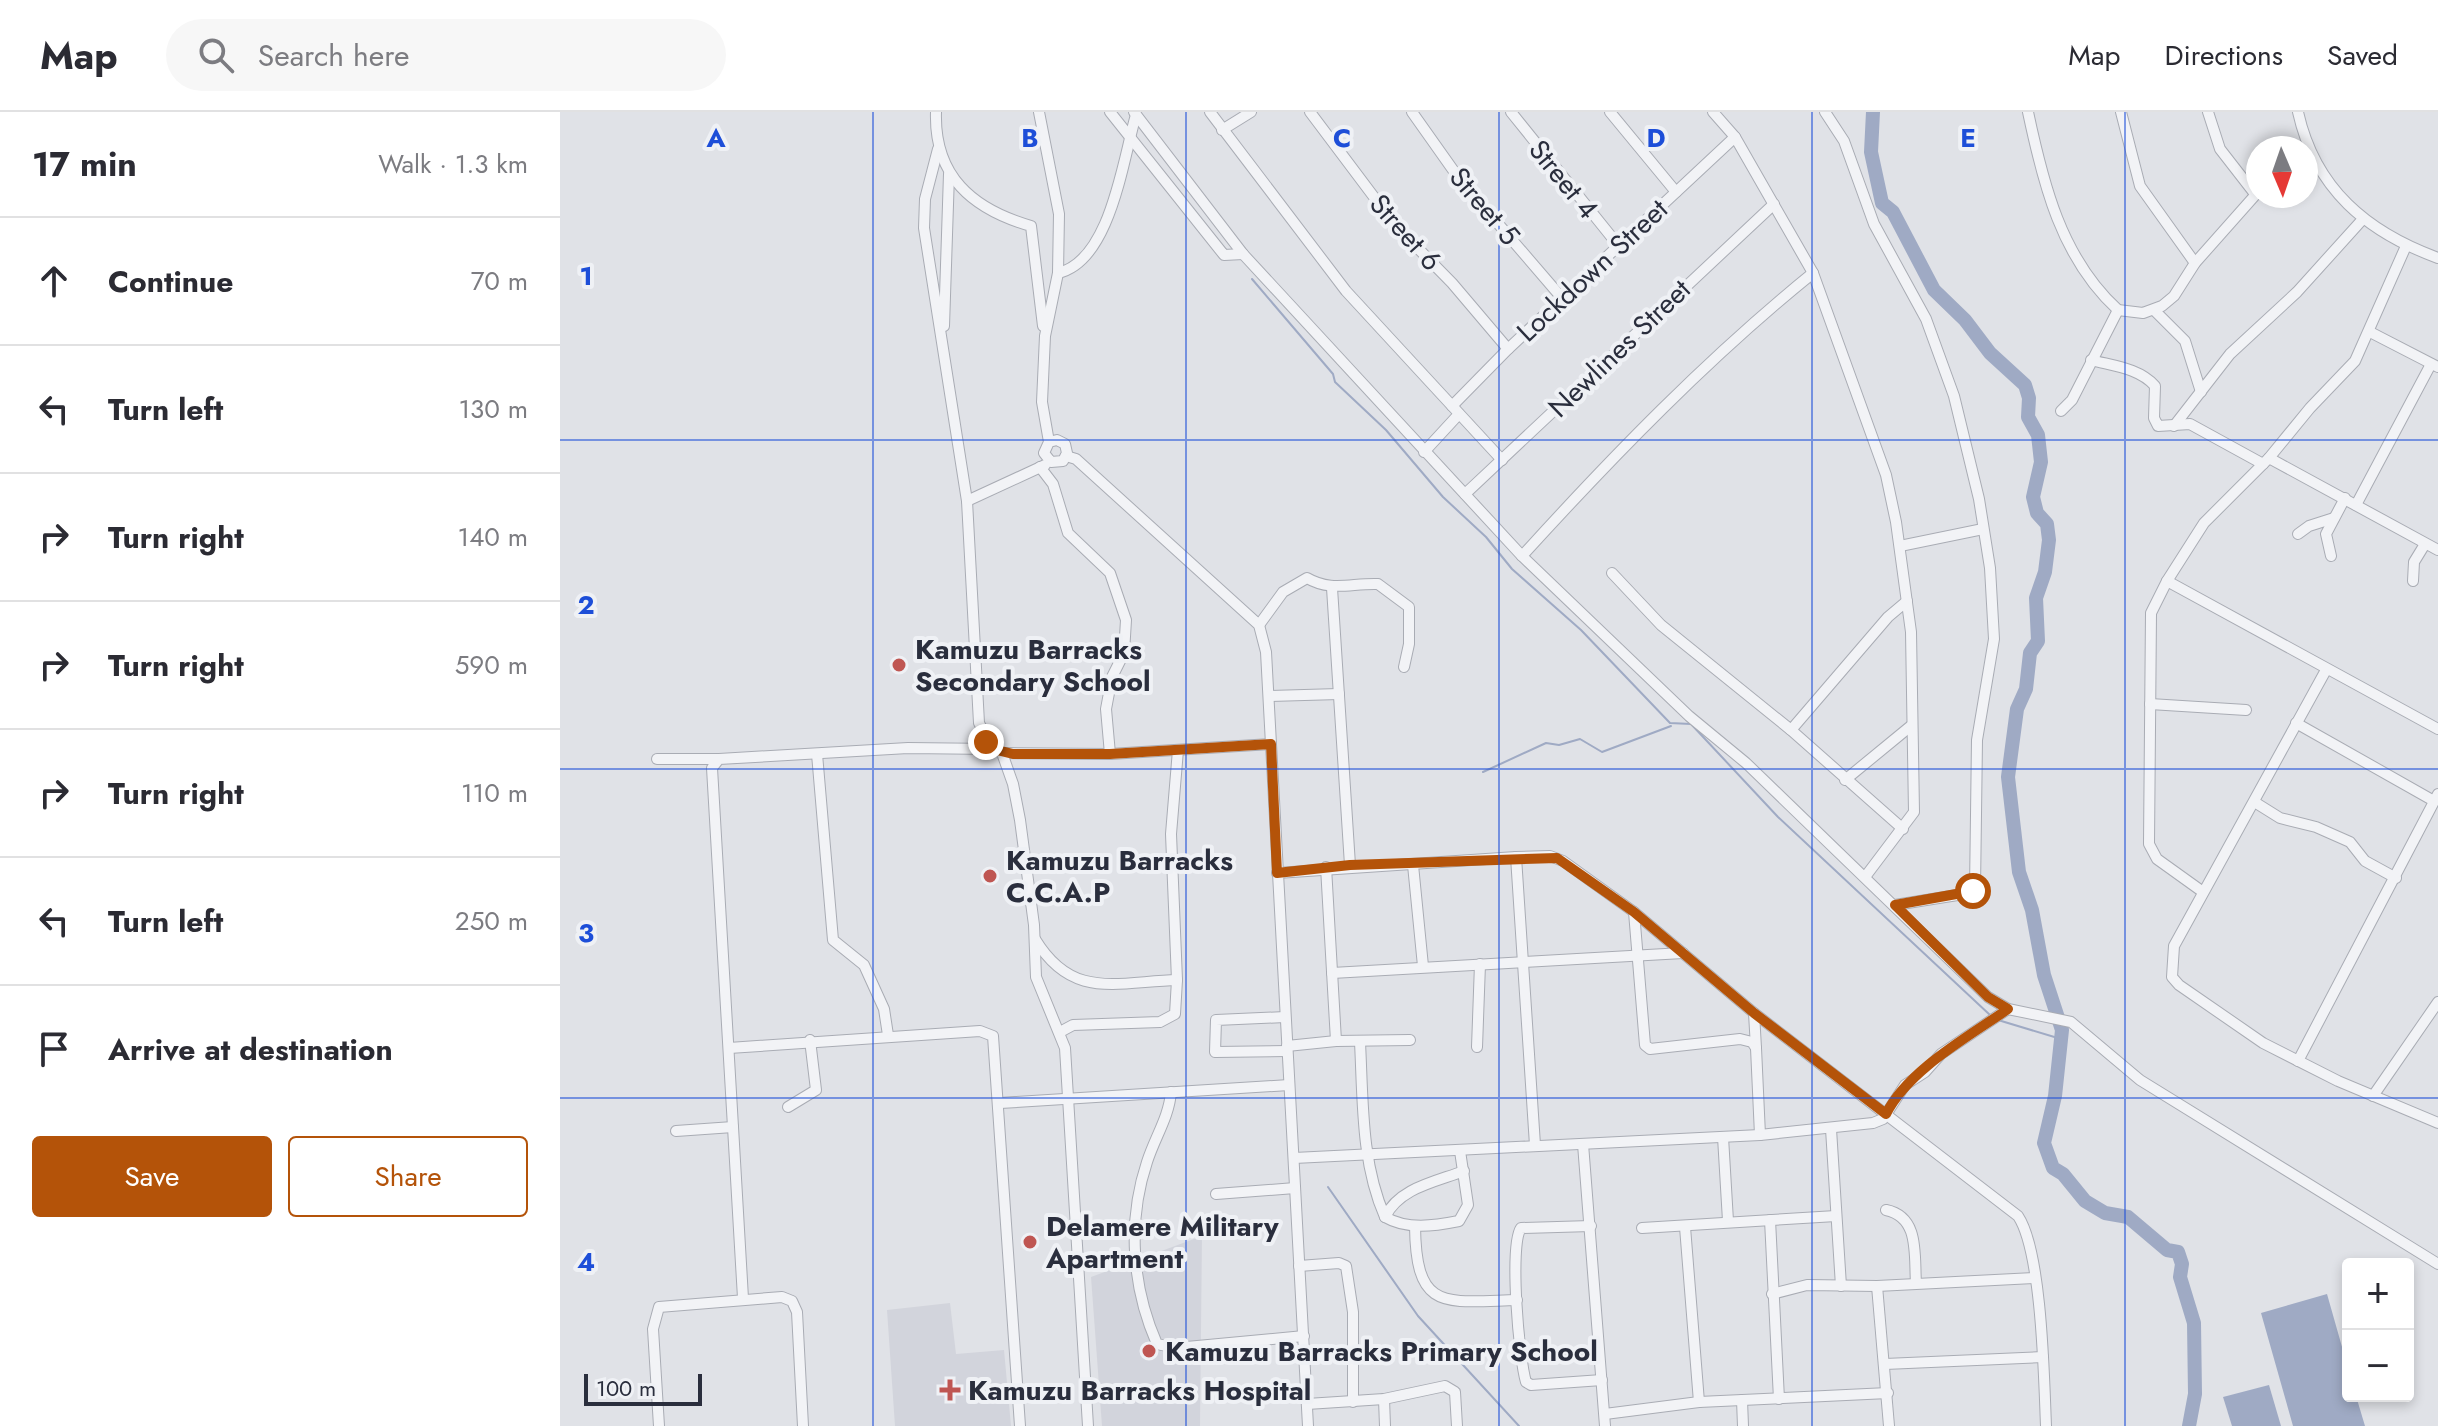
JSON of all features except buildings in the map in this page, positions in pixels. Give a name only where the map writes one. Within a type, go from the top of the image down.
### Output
[{"type":"street","points":[[934,112],[938,149],[949,174],[977,203],[1031,226],[1045,336]]},
{"type":"street","points":[[1039,112],[1059,214],[1058,273],[1045,336],[1042,402],[1049,442],[1044,453],[1051,462]]},
{"type":"street","points":[[1110,112],[1224,255],[1243,254]]},
{"type":"street","points":[[1210,112],[1346,291],[1502,460]]},
{"type":"street","points":[[1222,130],[1251,112]]},
{"type":"street","name":"Street 6","points":[[1310,112],[1395,225],[1452,283],[1508,349]]},
{"type":"street","name":"Street 5","points":[[1412,112],[1458,177],[1562,298]]},
{"type":"street","name":"Street 4","points":[[1511,112],[1618,245]]},
{"type":"street","points":[[1610,112],[1676,192]]},
{"type":"street","points":[[1713,112],[1735,137],[1813,273],[1886,475],[1907,601],[1914,702],[1914,812],[1865,877]]},
{"type":"street","points":[[1825,112],[1844,141],[1874,224],[1926,319],[1963,427],[1990,568],[1994,639],[1977,740],[1975,889],[1970,893],[1895,905]]},
{"type":"street","points":[[2028,112],[2041,175],[2057,221],[2084,268],[2118,310],[2130,313],[2154,310],[2174,296],[2195,263],[2246,205]]},
{"type":"street","points":[[2121,112],[2140,186],[2195,263]]},
{"type":"street","points":[[2208,112],[2220,149],[2246,180]]},
{"type":"street","points":[[2298,112],[2304,136]]},
{"type":"street","points":[[1058,273],[1068,271],[1081,260],[1097,239],[1115,203],[1135,113]]},
{"type":"street","points":[[1135,113],[1243,254],[1522,556],[1895,905],[1988,997],[2008,1009],[2071,1022],[2140,1080],[2438,1264]]},
{"type":"street","name":"Lockdown Street","points":[[1424,452],[1455,410],[1508,349],[1735,137]]},
{"type":"street","points":[[938,149],[925,199],[924,228],[967,501],[979,723],[997,751],[1017,801],[1035,939],[1036,977],[1065,1048],[1088,1426]]},
{"type":"street","points":[[2318,171],[2337,196],[2362,220],[2406,246],[2438,258]]},
{"type":"street","points":[[942,343],[949,174]]},
{"type":"street","name":"Newlines Street","points":[[1465,494],[1774,204]]},
{"type":"street","points":[[2174,426],[2230,354],[2297,292],[2362,220]]},
{"type":"street","points":[[2203,892],[2150,850],[2151,613],[2167,581],[2204,523],[2266,461],[2310,408],[2345,375],[2370,332],[2406,246]]},
{"type":"street","points":[[1522,556],[1587,485],[1722,352],[1813,273]]},
{"type":"street","points":[[2061,411],[2072,400],[2118,310]]},
{"type":"street","points":[[2154,310],[2185,341],[2201,392]]},
{"type":"street","points":[[2356,505],[2434,366],[2370,332]]},
{"type":"street","points":[[2091,360],[2140,373],[2149,380],[2157,398],[2155,423],[2174,426],[2190,424],[2201,428],[2345,498],[2438,550]]},
{"type":"street","points":[[1049,442],[1063,442],[1066,456]]},
{"type":"street","points":[[967,501],[1051,462],[1060,462],[1066,456]]},
{"type":"street","points":[[1066,456],[1076,459],[1154,527],[1259,625],[1270,696],[1308,1426]]},
{"type":"street","points":[[1040,467],[1053,484],[1071,538],[1110,573],[1126,620],[1124,653],[1112,677],[1106,709],[1110,754]]},
{"type":"street","points":[[2331,556],[2326,534],[2345,498]]},
{"type":"street","points":[[2298,534],[2309,526],[2334,518]]},
{"type":"street","points":[[1900,546],[1983,529]]},
{"type":"street","points":[[2413,581],[2414,562],[2425,544]]},
{"type":"street","points":[[1612,573],[1661,625],[1791,730],[1903,829]]},
{"type":"street","points":[[1259,625],[1290,586],[1307,578],[1319,586],[1332,588],[1378,584],[1407,603],[1409,644],[1404,667]]},
{"type":"street","points":[[2167,581],[2438,729]]},
{"type":"street","points":[[1332,588],[1350,865]]},
{"type":"street","points":[[1791,730],[1878,627],[1907,601]]},
{"type":"street","points":[[2326,670],[2172,952],[2172,977],[2263,1043],[2373,1096],[2438,1123]]},
{"type":"street","points":[[1270,696],[1339,694]]},
{"type":"street","points":[[2150,704],[2246,710]]},
{"type":"street","points":[[2296,723],[2436,798],[2298,1061]]},
{"type":"street","points":[[1845,780],[1912,725]]},
{"type":"street","points":[[657,759],[719,759],[908,748],[1110,754],[1271,744]]},
{"type":"street","points":[[1060,1032],[1073,1025],[1170,1020],[1176,1010],[1171,834],[1178,750]]},
{"type":"street","points":[[817,754],[833,940],[864,965],[884,1009],[888,1035]]},
{"type":"street","points":[[719,759],[712,768],[711,780],[743,1298]]},
{"type":"street","points":[[2256,803],[2280,818],[2316,827],[2350,842],[2365,861],[2396,878]]},
{"type":"street","points":[[1277,873],[1350,865],[1413,865],[1550,856],[1563,861],[1634,912],[1754,1013],[2018,1216],[2026,1232],[2034,1278],[2043,1357],[2046,1426]]},
{"type":"street","points":[[1516,857],[1535,1145]]},
{"type":"street","points":[[1413,865],[1423,966]]},
{"type":"street","points":[[1326,867],[1336,1041]]},
{"type":"street","points":[[1634,912],[1647,1048],[1740,1039],[1752,1042],[1756,1048]]},
{"type":"street","points":[[1035,939],[1056,967],[1079,982],[1177,980]]},
{"type":"street","points":[[1332,973],[1683,953]]},
{"type":"street","points":[[1477,1047],[1480,964]]},
{"type":"street","points":[[2373,1096],[2438,1002]]},
{"type":"street","points":[[1294,1158],[1760,1135],[1878,1122],[1886,1114],[1896,1094],[1941,1054],[2008,1009]]},
{"type":"street","points":[[1754,1013],[1760,1135]]},
{"type":"street","points":[[1285,1017],[1216,1020],[1215,1052],[1218,1055],[1287,1049],[1336,1041],[1410,1040]]},
{"type":"street","points":[[729,1048],[888,1035],[987,1033],[996,1042],[1020,1426]]},
{"type":"street","points":[[788,1107],[816,1090],[810,1040]]},
{"type":"street","points":[[1360,1042],[1369,1154],[1377,1200],[1385,1217],[1397,1224],[1415,1226],[1449,1223],[1465,1216],[1468,1189],[1460,1151]]},
{"type":"street","points":[[1000,1103],[1289,1085]]},
{"type":"street","points":[[1171,1092],[1170,1110],[1152,1146],[1135,1212],[1137,1280],[1157,1344],[1176,1348],[1304,1336]]},
{"type":"street","points":[[676,1131],[733,1127]]},
{"type":"street","points":[[1831,1129],[1841,1286]]},
{"type":"street","points":[[1723,1137],[1728,1221]]},
{"type":"street","points":[[1583,1144],[1605,1426]]},
{"type":"street","points":[[1385,1217],[1392,1204],[1406,1193],[1464,1171]]},
{"type":"street","points":[[1216,1194],[1295,1188]]},
{"type":"street","points":[[1886,1210],[1904,1216],[1910,1226],[1916,1283]]},
{"type":"street","points":[[1642,1228],[1836,1216]]},
{"type":"street","points":[[1770,1220],[1779,1399]]},
{"type":"street","points":[[1415,1226],[1417,1269],[1433,1292],[1452,1302],[1517,1300]]},
{"type":"street","points":[[1591,1226],[1521,1228],[1515,1239],[1517,1300],[1526,1382],[1531,1385],[1602,1380]]},
{"type":"street","points":[[1685,1227],[1699,1402]]},
{"type":"street","points":[[1299,1266],[1339,1263],[1346,1266],[1353,1312],[1353,1402]]},
{"type":"street","points":[[1772,1294],[1807,1285],[1877,1286],[2034,1278]]},
{"type":"street","points":[[1877,1286],[1889,1426]]},
{"type":"street","points":[[659,1426],[653,1329],[659,1307],[782,1297],[792,1301],[796,1308],[803,1426]]},
{"type":"street","points":[[1885,1364],[2043,1357]]},
{"type":"street","points":[[1307,1404],[1384,1399],[1451,1387],[1455,1392],[1457,1426]]},
{"type":"street","points":[[1605,1414],[1699,1402],[1888,1393]]},
{"type":"street","points":[[1384,1399],[1385,1426]]},
{"type":"street","points":[[1742,1400],[1743,1426]]},
{"type":"shaded area","name":"Kamuzu Barracks Primary School","points":[[1202,1236],[1200,1426],[1102,1426],[1091,1277]]},
{"type":"shaded area","name":"Kamuzu Barracks Hospital","points":[[950,1303],[956,1354],[1004,1350],[1011,1426],[895,1426],[887,1310]]},
{"type":"water","points":[[2327,1294],[2342,1347],[2342,1402],[2358,1402],[2365,1426],[2293,1426],[2261,1313]]},
{"type":"water","points":[[2269,1385],[2281,1426],[2232,1426],[2223,1397]]},
{"type":"waterway","points":[[1873,112],[1871,152],[1882,203],[1893,212],[1934,290],[1965,320],[1990,353],[2025,385],[2029,398],[2028,417],[2038,435],[2041,462],[2033,497],[2037,513],[2047,524],[2049,540],[2045,572],[2036,598],[2038,641],[2030,653],[2026,689],[2017,709],[2008,777],[2019,872],[2032,910],[2044,975],[2062,1030],[2055,1096],[2044,1143],[2053,1168],[2063,1174],[2085,1201],[2105,1213],[2128,1217],[2167,1250],[2178,1252],[2182,1264],[2180,1277],[2194,1323],[2195,1394],[2189,1426]]},
{"type":"waterway","points":[[1252,279],[1333,374],[1335,382],[1386,430],[1443,497],[1486,537],[1512,569],[1581,630],[1670,723],[1691,724],[1778,817],[1990,1015]]},
{"type":"waterway","points":[[1483,772],[1546,743],[1559,745],[1580,739],[1602,752],[1671,726]]},
{"type":"waterway","points":[[1998,1020],[2061,1039]]},
{"type":"waterway","points":[[1328,1187],[1418,1316],[1519,1426]]},
{"type":"place","name":"Kamuzu Barracks Secondary School","points":[[899,665]]},
{"type":"place","name":"Kamuzu Barracks C.C.A.P","points":[[990,876]]},
{"type":"place","name":"Delamere Military Apartment","points":[[1030,1242]]},
{"type":"place","name":"Kamuzu Barracks Primary School","points":[[1149,1351]]},
{"type":"place","name":"Kamuzu Barracks Hospital","points":[[950,1390]]},
{"type":"route","points":[[986,742],[1002,753],[1013,754],[1110,754],[1271,744],[1277,873],[1350,865],[1557,858],[1634,912],[1754,1013],[1886,1114],[1896,1094],[1925,1072],[1941,1054],[1959,1041],[1971,1037],[2008,1009],[1988,997],[1895,905],[1973,891]]}]
